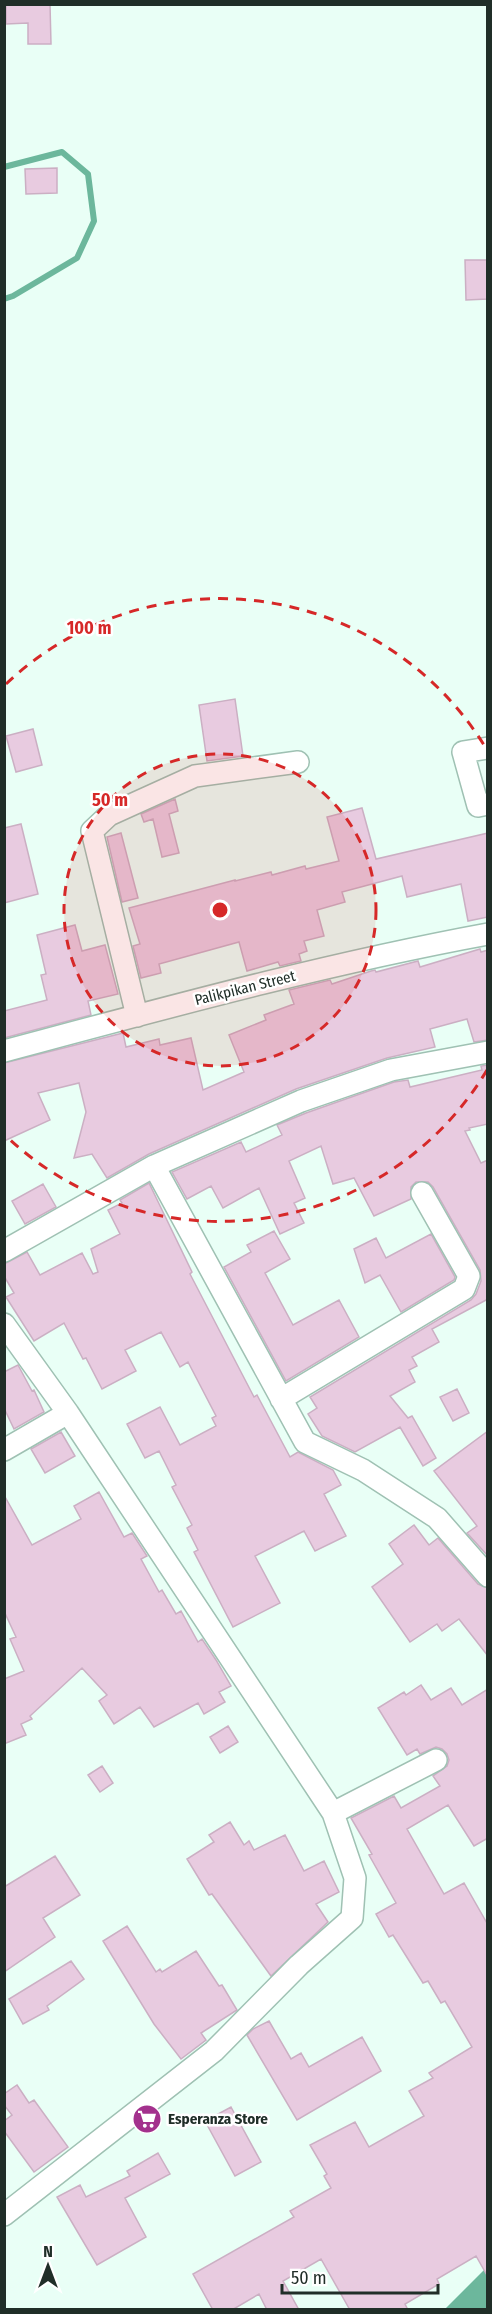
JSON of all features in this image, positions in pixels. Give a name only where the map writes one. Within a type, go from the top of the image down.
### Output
[{"type":"street","points":[[488,748],[463,752],[478,806],[488,804]]},
{"type":"street","points":[[137,1016],[92,831],[109,815],[195,776],[298,762]]},
{"type":"street","name":"Palikpikan Street","points":[[4,1051],[398,951],[488,934]]},
{"type":"street","points":[[4,1251],[154,1166],[301,1101],[391,1070],[488,1052]]},
{"type":"street","points":[[154,1166],[305,1442],[363,1470],[437,1518],[488,1576]]},
{"type":"street","points":[[281,1399],[464,1289],[469,1276],[422,1193]]},
{"type":"street","points":[[4,1324],[68,1413],[333,1813],[355,1878],[352,1918],[299,1965],[214,2051],[4,2215]]},
{"type":"street","points":[[4,1450],[68,1413]]},
{"type":"street","points":[[333,1813],[436,1760]]},
{"type":"shaded area","points":[[487,2267],[487,2309],[444,2310]]},
{"type":"building","points":[[6,4],[50,4],[51,44],[28,44],[28,23],[6,24]]},
{"type":"building","points":[[57,168],[57,193],[26,194],[25,169]]},
{"type":"building","points":[[465,260],[488,260],[488,299],[466,300]]},
{"type":"building","points":[[235,699],[243,756],[207,761],[199,705]]},
{"type":"building","points":[[33,729],[42,765],[16,772],[6,736]]},
{"type":"building","points":[[175,799],[178,811],[169,814],[179,853],[162,857],[153,819],[144,822],[141,814]]},
{"type":"building","points":[[362,808],[376,859],[488,833],[488,917],[468,921],[461,884],[407,897],[402,876],[342,892],[345,902],[317,910],[324,936],[304,941],[307,951],[299,954],[301,961],[280,966],[278,962],[247,971],[239,942],[159,964],[161,973],[141,978],[133,946],[140,944],[129,908],[235,880],[271,872],[272,875],[305,866],[306,869],[339,861],[327,817]]},
{"type":"building","points":[[21,824],[38,894],[4,903],[4,828]]},
{"type":"building","points":[[121,833],[138,898],[122,902],[107,837]]},
{"type":"building","points":[[75,925],[82,951],[105,945],[118,994],[88,1001],[91,1015],[4,1038],[4,1011],[47,1000],[41,975],[46,974],[37,935]]},
{"type":"building","points":[[480,949],[481,952],[488,950],[488,1040],[474,1042],[467,1019],[430,1029],[435,1047],[387,1058],[296,1089],[149,1154],[107,1178],[92,1154],[74,1158],[86,1112],[79,1083],[38,1093],[50,1120],[4,1141],[4,1063],[123,1033],[126,1047],[159,1039],[160,1045],[191,1038],[203,1090],[244,1072],[229,1035],[266,1020],[264,1015],[294,1004],[289,990],[330,980],[332,984],[371,971],[376,972],[418,961],[420,967]]},
{"type":"building","points":[[488,1065],[488,1124],[465,1131],[481,1163],[488,1160],[488,1299],[432,1329],[439,1342],[412,1357],[417,1366],[409,1370],[415,1382],[390,1396],[408,1418],[412,1416],[436,1458],[423,1466],[400,1427],[355,1452],[322,1436],[308,1414],[317,1408],[310,1397],[471,1300],[481,1281],[480,1270],[433,1187],[428,1182],[416,1182],[411,1187],[411,1199],[374,1216],[354,1178],[333,1184],[321,1146],[289,1161],[305,1198],[294,1203],[304,1223],[280,1234],[259,1188],[223,1208],[211,1186],[187,1199],[172,1172],[241,1142],[246,1152],[282,1135],[277,1125],[394,1082],[408,1080],[410,1087],[482,1070],[481,1066]]},
{"type":"building","points":[[149,1183],[192,1272],[190,1274],[254,1397],[257,1395],[290,1457],[298,1452],[333,1470],[341,1485],[324,1494],[346,1536],[315,1551],[304,1531],[255,1556],[280,1603],[233,1627],[194,1552],[198,1550],[187,1528],[192,1525],[172,1487],[176,1485],[159,1451],[145,1458],[127,1424],[160,1407],[180,1445],[216,1426],[212,1418],[216,1416],[188,1362],[180,1367],[161,1332],[125,1350],[136,1371],[102,1389],[64,1323],[34,1341],[6,1297],[14,1293],[4,1276],[4,1264],[27,1252],[40,1275],[82,1253],[93,1274],[98,1272],[91,1249],[120,1234],[108,1210],[122,1203],[120,1200]]},
{"type":"building","points":[[43,1184],[56,1207],[25,1224],[12,1201]]},
{"type":"building","points":[[274,1231],[290,1259],[265,1273],[293,1325],[339,1300],[359,1337],[286,1381],[224,1267],[251,1252],[247,1245]]},
{"type":"building","points":[[431,1234],[455,1277],[454,1280],[401,1312],[380,1275],[365,1283],[354,1249],[376,1238],[386,1258]]},
{"type":"building","points":[[18,1365],[32,1391],[34,1390],[44,1412],[14,1429],[4,1408],[4,1372]]},
{"type":"building","points":[[457,1389],[469,1413],[453,1421],[440,1397]]},
{"type":"building","points":[[488,1431],[488,1556],[467,1533],[477,1526],[434,1471]]},
{"type":"building","points":[[61,1432],[75,1456],[45,1473],[31,1449]]},
{"type":"building","points":[[99,1492],[124,1537],[132,1533],[147,1556],[141,1559],[159,1592],[162,1590],[176,1614],[181,1611],[198,1642],[202,1639],[216,1660],[231,1686],[219,1692],[225,1702],[204,1714],[198,1703],[154,1727],[140,1707],[114,1724],[99,1701],[107,1695],[82,1668],[30,1716],[32,1719],[21,1724],[26,1735],[4,1744],[4,1679],[24,1671],[10,1639],[16,1637],[4,1611],[4,1495],[32,1545],[81,1519],[74,1506]]},
{"type":"building","points":[[414,1525],[429,1545],[438,1538],[478,1584],[488,1588],[488,1656],[459,1619],[442,1631],[437,1624],[410,1642],[372,1587],[403,1564],[389,1544]]},
{"type":"building","points":[[421,1685],[431,1700],[451,1688],[462,1705],[488,1689],[488,1838],[474,1846],[448,1805],[407,1829],[444,1894],[464,1883],[488,1925],[488,2277],[476,2256],[437,2279],[439,2284],[405,2304],[408,2310],[350,2310],[321,2259],[283,2281],[299,2310],[267,2310],[259,2294],[232,2310],[213,2310],[193,2274],[294,2217],[290,2211],[331,2188],[324,2176],[327,2174],[310,2145],[355,2122],[369,2147],[424,2116],[409,2091],[433,2078],[429,2073],[472,2047],[445,2001],[441,2003],[428,1981],[423,1983],[393,1935],[389,1937],[376,1914],[396,1903],[351,1818],[394,1796],[401,1808],[440,1786],[433,1776],[447,1766],[449,1760],[447,1754],[436,1747],[420,1754],[417,1749],[407,1755],[378,1708],[404,1692],[406,1695]]},
{"type":"building","points":[[228,1726],[238,1742],[220,1753],[210,1737]]},
{"type":"building","points":[[102,1766],[113,1783],[100,1792],[88,1775]]},
{"type":"building","points":[[230,1822],[244,1845],[249,1841],[254,1850],[285,1835],[304,1871],[324,1861],[339,1892],[316,1904],[328,1922],[271,1976],[212,1894],[209,1895],[187,1859],[214,1842],[209,1835]]},
{"type":"building","points":[[55,1856],[80,1895],[43,1918],[55,1937],[4,1972],[4,1887]]},
{"type":"building","points":[[127,1926],[156,1972],[160,1969],[162,1972],[196,1951],[219,1986],[222,1985],[237,2010],[201,2033],[206,2040],[181,2059],[154,2024],[103,1941]]},
{"type":"building","points":[[71,1961],[84,1979],[47,2006],[49,2010],[23,2024],[9,1999]]},
{"type":"building","points":[[269,2021],[291,2059],[301,2053],[309,2067],[362,2037],[381,2071],[297,2120],[247,2035],[253,2029]]},
{"type":"building","points":[[17,2085],[29,2103],[34,2100],[68,2147],[34,2172],[4,2131],[4,2121],[12,2115],[4,2105],[4,2094]]},
{"type":"building","points":[[231,2107],[261,2162],[235,2176],[205,2121]]},
{"type":"building","points":[[158,2153],[170,2174],[125,2198],[146,2237],[97,2265],[57,2197],[80,2185],[86,2197],[130,2176],[127,2171]]},
{"type":"waterway","points":[[4,167],[62,152],[88,174],[94,221],[77,258],[4,299]]},
{"type":"place","name":"Esperanza Store","points":[[147,2119]]}]
